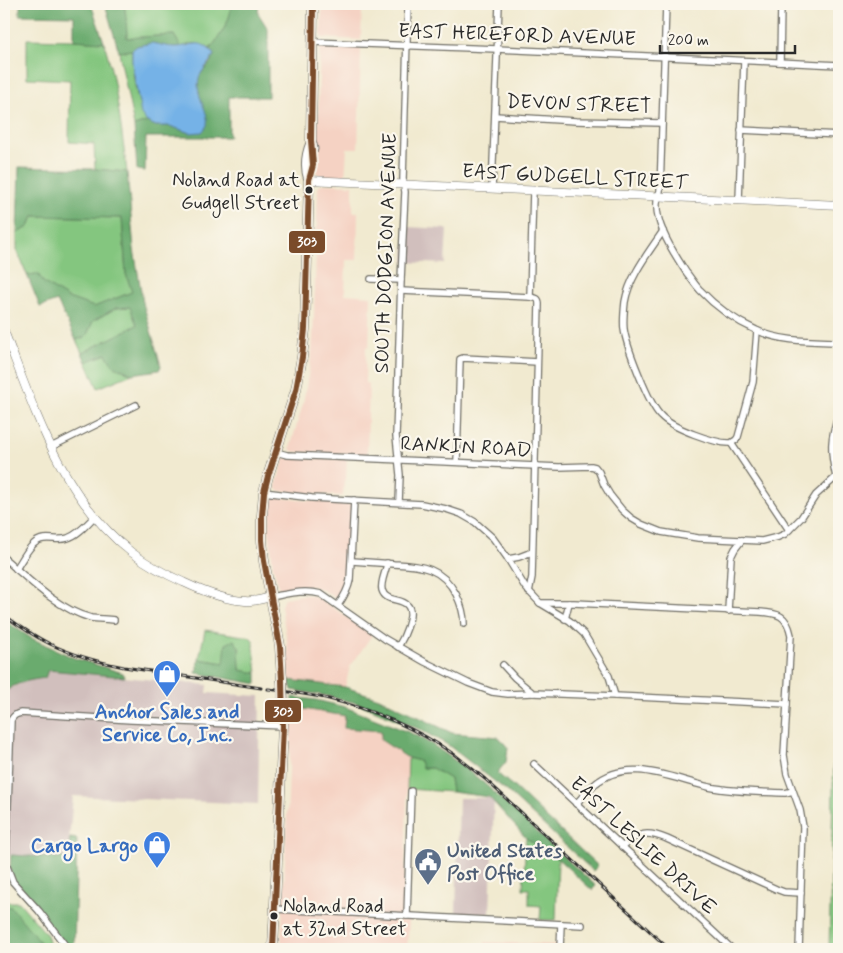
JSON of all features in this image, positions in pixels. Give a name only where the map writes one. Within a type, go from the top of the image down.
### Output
[{"type":"main road","points":[[273,949],[283,726],[282,680],[280,646],[264,561],[262,516],[264,492],[268,476],[296,390],[305,328],[309,180],[312,173],[313,155],[311,143],[314,4]]},
{"type":"street","name":"SOUTH DODGION AVENUE","points":[[399,502],[400,475],[396,436],[405,192],[403,179],[408,4]]},
{"type":"street","points":[[492,189],[499,4]]},
{"type":"street","points":[[666,4],[660,191],[657,197],[658,215],[662,231],[679,261],[699,289],[728,313],[757,331],[772,336],[811,341],[839,342]]},
{"type":"street","points":[[780,62],[781,4]]},
{"type":"street","name":"EAST HEREFORD AVENUE","points":[[312,42],[839,65]]},
{"type":"street","points":[[739,200],[744,61]]},
{"type":"street","name":"DEVON STREET","points":[[495,116],[576,121],[662,123]]},
{"type":"street","points":[[742,130],[839,134]]},
{"type":"street","name":"EAST GUDGELL STREET","points":[[309,180],[839,205]]},
{"type":"street","points":[[530,298],[533,191]]},
{"type":"street","points":[[662,231],[628,288],[623,317],[627,343],[651,402],[660,416],[694,434],[724,444],[736,440],[753,382],[757,331]]},
{"type":"street","points":[[371,279],[401,280]]},
{"type":"street","points":[[401,291],[538,299],[532,577],[529,592]]},
{"type":"street","points":[[4,331],[51,447],[72,486],[94,516],[113,536],[146,563],[167,575],[222,597],[245,601],[301,591],[321,594],[358,621],[425,662],[477,687],[492,692],[503,694],[615,696],[787,704]]},
{"type":"street","points":[[457,462],[460,359],[537,362]]},
{"type":"street","points":[[51,447],[136,404]]},
{"type":"street","points":[[731,443],[789,530],[801,518],[816,495],[838,478],[832,461],[831,443],[833,429],[839,413]]},
{"type":"street","name":"RANKIN ROAD","points":[[276,452],[287,455],[559,467],[591,466],[596,464],[610,496],[622,510],[641,524],[652,529],[669,534],[698,538],[762,541],[785,534],[789,530]]},
{"type":"street","points":[[264,492],[312,498],[422,504],[461,514],[475,522],[493,538],[529,592],[540,602],[578,628],[590,643],[609,676],[615,696]]},
{"type":"street","points":[[338,605],[348,590],[350,580],[354,500]]},
{"type":"street","points":[[16,569],[36,542],[46,538],[60,540],[68,538],[76,534],[94,516]]},
{"type":"street","points":[[728,610],[731,557],[742,540]]},
{"type":"street","points":[[508,559],[532,552]]},
{"type":"street","points":[[4,558],[51,597],[77,613],[93,618],[114,620]]},
{"type":"street","points":[[352,562],[387,563],[424,567],[432,570],[444,578],[452,587],[462,608],[464,624]]},
{"type":"street","points":[[387,563],[382,583],[384,594],[389,599],[408,605],[410,611],[403,639],[398,646]]},
{"type":"street","points":[[540,602],[771,613],[782,617],[787,622],[791,635],[784,756],[786,774],[800,810],[803,827],[799,949]]},
{"type":"street","points":[[565,619],[569,603]]},
{"type":"street","points":[[503,665],[533,694]]},
{"type":"street","points":[[68,949],[13,882],[6,864],[12,719],[16,714],[283,726]]},
{"type":"street","name":"EAST LESLIE DRIVE","points":[[534,764],[732,949]]},
{"type":"street","points":[[576,804],[594,784],[602,779],[631,770],[652,772],[727,790],[785,793],[793,791]]},
{"type":"street","points":[[407,916],[411,791]]},
{"type":"street","points":[[622,846],[637,836],[654,834],[776,889],[784,892],[801,893]]},
{"type":"street","points":[[275,909],[582,925]]},
{"type":"street","points":[[560,949],[561,924]]},
{"type":"shaded area","points":[[322,4],[362,4],[361,40],[321,37]]},
{"type":"shaded area","points":[[324,46],[361,47],[358,148],[347,148],[345,179],[322,177],[316,171],[320,49]]},
{"type":"shaded area","points":[[324,184],[353,185],[353,212],[358,212],[357,260],[346,260],[345,294],[371,296],[369,347],[366,347],[365,383],[369,384],[367,455],[296,452],[290,448],[303,404],[312,353],[318,188]]},
{"type":"shaded area","points":[[406,227],[447,229],[445,264],[404,262]]},
{"type":"shaded area","points":[[284,459],[347,459],[343,496],[280,491],[277,489],[276,486]]},
{"type":"shaded area","points":[[277,497],[347,502],[352,507],[347,588],[339,599],[311,586],[279,588],[273,566],[269,529],[271,501]]},
{"type":"shaded area","points":[[311,595],[321,599],[372,635],[350,667],[345,687],[289,680],[287,641],[281,606],[284,598]]},
{"type":"shaded area","points":[[48,670],[208,685],[207,693],[260,696],[258,804],[73,796],[68,851],[65,858],[4,854],[4,693],[26,681],[45,678]]},
{"type":"shaded area","points":[[292,707],[345,716],[344,728],[381,731],[381,740],[408,758],[404,910],[409,920],[407,949],[281,949]]},
{"type":"shaded area","points":[[459,798],[494,798],[490,914],[456,913]]},
{"type":"shaded area","points":[[485,942],[559,945],[559,949],[485,949]]},
{"type":"green space","points":[[20,4],[91,4],[104,42],[74,40],[74,16],[20,15]]},
{"type":"green space","points":[[105,4],[124,4],[127,38],[174,35],[181,47],[151,43],[137,46],[132,50],[119,52]]},
{"type":"green space","points":[[124,4],[230,4],[231,9],[228,21],[210,49],[196,44],[181,47],[174,35],[127,38]]},
{"type":"green space","points":[[230,4],[259,4],[258,13],[268,29],[268,97],[229,97],[229,137],[146,137],[145,171],[137,170],[134,126],[147,122],[156,126],[170,126],[190,133],[200,99],[198,88],[199,76],[214,55],[210,49],[228,21],[231,9]]},
{"type":"green space","points":[[27,39],[104,42],[121,123],[127,172],[95,169],[94,144],[69,142],[70,80],[27,78]]},
{"type":"green space","points":[[132,50],[135,87],[140,107],[147,122],[134,126],[119,52]]},
{"type":"green space","points":[[19,167],[95,169],[127,172],[134,249],[143,303],[161,366],[159,370],[132,374],[113,365],[106,354],[86,362],[82,353],[137,325],[130,307],[116,308],[93,321],[86,337],[76,340],[57,301],[40,307],[27,275],[38,274],[44,283],[68,298],[94,307],[132,292],[126,274],[122,218],[33,216],[29,227],[17,233]]},
{"type":"green space","points":[[33,216],[122,218],[126,274],[132,292],[94,307],[68,298],[44,283],[38,274],[27,275],[17,250],[17,233],[29,227]]},
{"type":"green space","points":[[130,307],[137,325],[82,353],[76,340],[86,337],[93,321],[116,308]]},
{"type":"green space","points":[[106,354],[113,365],[132,374],[98,388],[86,362]]},
{"type":"green space","points":[[4,620],[31,638],[74,658],[123,673],[125,677],[48,670],[45,678],[18,684],[4,693]]},
{"type":"green space","points":[[205,630],[250,637],[253,640],[257,673],[240,670],[239,647],[226,644],[225,663],[199,659]]},
{"type":"green space","points":[[234,640],[239,647],[240,670],[257,673],[257,684],[196,673],[199,659],[224,663],[226,644]]},
{"type":"green space","points":[[289,680],[345,687],[379,698],[452,733],[499,737],[508,748],[506,762],[497,773],[598,866],[593,871],[507,791],[448,745],[419,729],[357,703],[292,690]]},
{"type":"green space","points":[[292,697],[316,700],[345,707],[411,733],[433,745],[485,784],[596,886],[592,890],[558,859],[526,838],[489,797],[452,792],[450,779],[432,768],[422,768],[420,761],[408,758],[381,740],[381,731],[344,728],[345,716],[292,707]]},
{"type":"green space","points":[[834,753],[839,754],[839,949],[829,949]]},
{"type":"green space","points":[[408,758],[420,761],[423,768],[432,768],[450,779],[452,792],[407,789]]},
{"type":"green space","points":[[70,838],[77,839],[74,949],[61,949],[53,931],[12,879],[10,868],[11,855],[65,858]]},
{"type":"green space","points":[[526,838],[558,859],[556,920],[540,920],[541,906],[529,905],[529,889],[523,889]]},
{"type":"green space","points":[[4,902],[19,902],[47,935],[51,949],[4,949]]},
{"type":"green space","points":[[4,906],[11,907],[46,949],[4,949]]},
{"type":"water","points":[[152,43],[169,47],[200,44],[209,49],[214,55],[199,78],[200,97],[207,120],[207,125],[202,132],[190,133],[170,126],[156,126],[147,122],[141,114],[132,64],[132,50],[137,46]]},
{"type":"railway","points":[[4,615],[50,644],[68,652],[96,660],[124,667],[261,688]]},
{"type":"railway","points":[[268,689],[299,693],[346,703],[395,721],[455,755],[485,779],[669,949]]},
{"type":"transit line","name":"303","points":[[273,949],[283,726],[282,680],[280,646],[264,561],[262,516],[264,492],[268,476],[296,390],[305,329],[309,180],[313,165],[311,140],[313,4]]},
{"type":"place","name":"Noland Road at Gudgell Street","points":[[309,190]]},
{"type":"place","name":"Anchor Sales and Service Co, Inc.","points":[[167,698]]},
{"type":"place","name":"Cargo Largo","points":[[157,869]]},
{"type":"place","name":"United States Post Office","points":[[428,886]]},
{"type":"place","name":"Noland Road at 32nd Street","points":[[274,916]]}]
